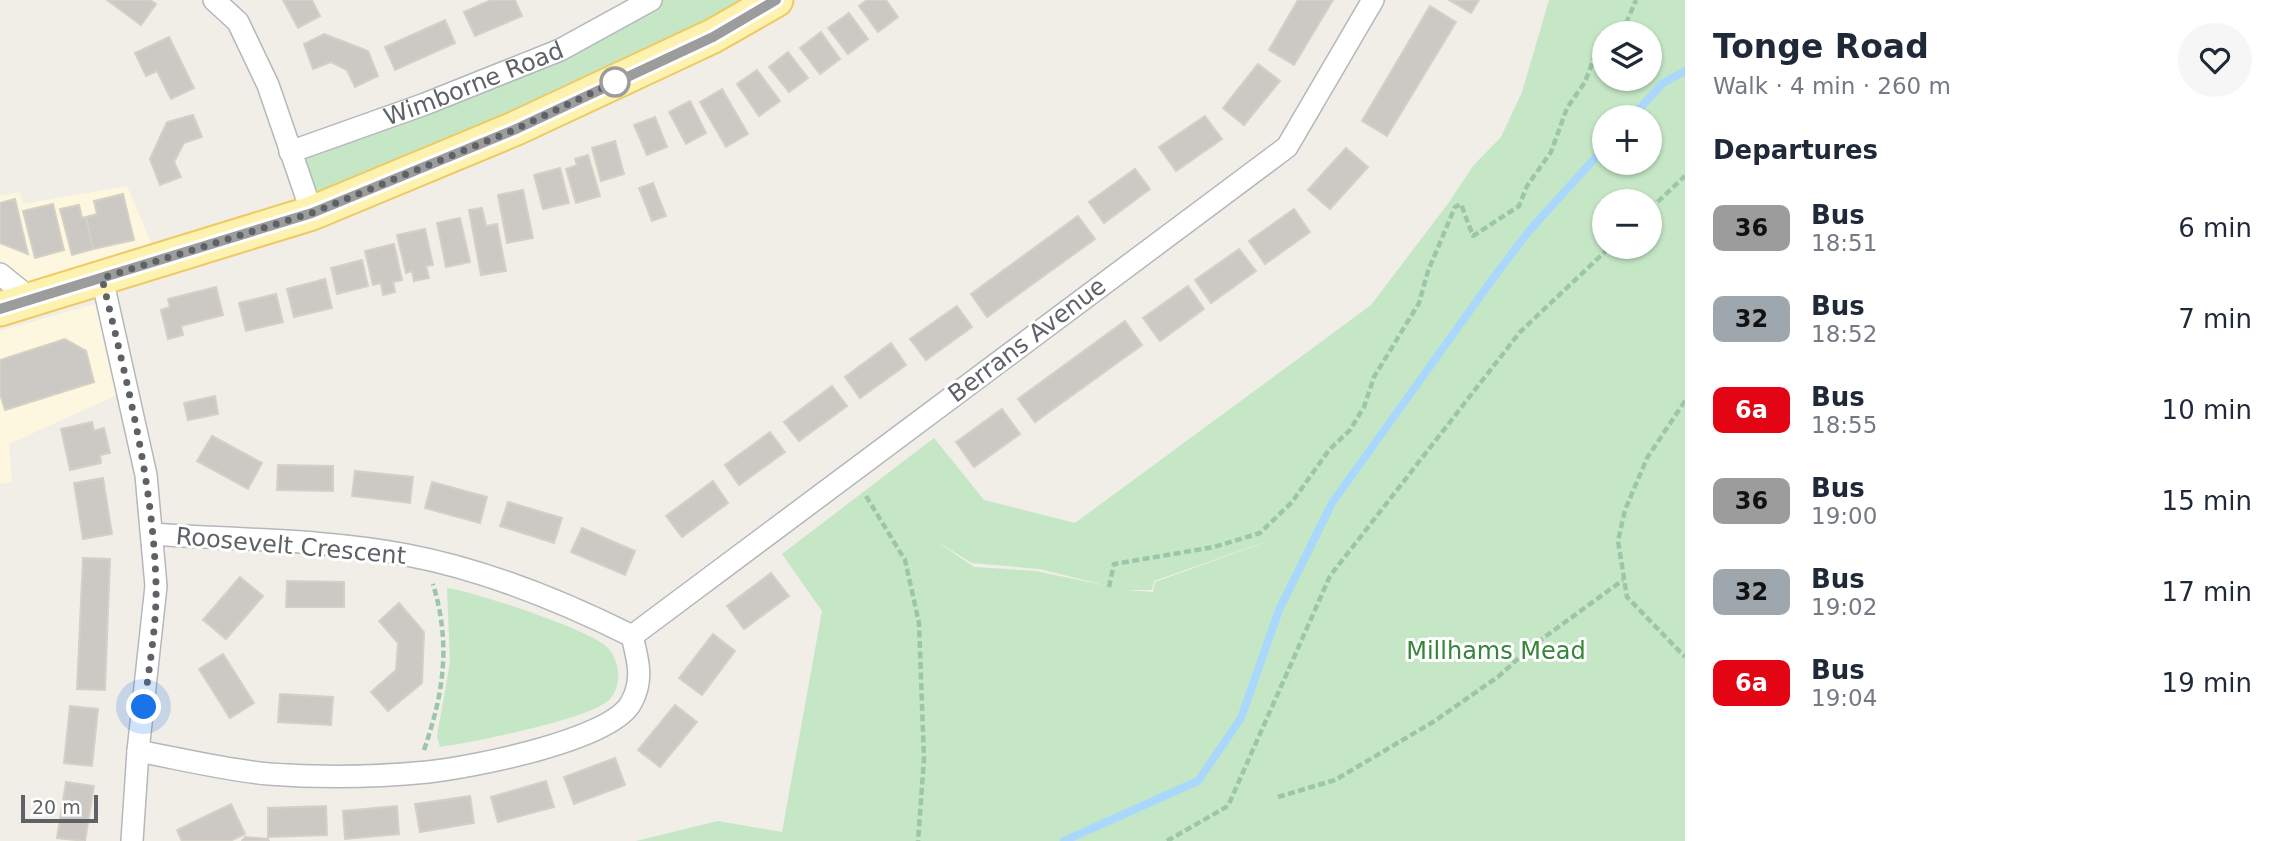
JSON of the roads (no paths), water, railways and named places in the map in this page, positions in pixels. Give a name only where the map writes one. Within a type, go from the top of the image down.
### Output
[{"type":"main road","points":[[0,309],[312,213],[514,130],[713,37],[776,0]]},
{"type":"street","points":[[214,0],[238,22],[268,85],[312,213]]},
{"type":"street","name":"Wimborne Road","points":[[290,152],[425,104],[560,50],[651,0]]},
{"type":"street","name":"Berrans Avenue","points":[[632,636],[1287,146],[1373,0]]},
{"type":"street","points":[[0,274],[32,299]]},
{"type":"street","points":[[102,278],[146,475],[153,534],[154,617],[138,751],[132,841]]},
{"type":"street","name":"Roosevelt Crescent","points":[[153,534],[322,545],[426,559],[532,590],[632,636]]},
{"type":"street","points":[[138,751],[267,774],[343,776],[417,772],[540,749],[603,727],[621,715],[630,704],[638,685],[639,663],[632,636]]},
{"type":"waterway","points":[[1643,105],[1663,83],[1685,71]]},
{"type":"waterway","points":[[1064,841],[1198,781],[1241,718],[1279,610],[1332,503],[1529,231],[1592,161]]},
{"type":"park label","name":"Millhams Mead","points":[[1496,651]]}]
